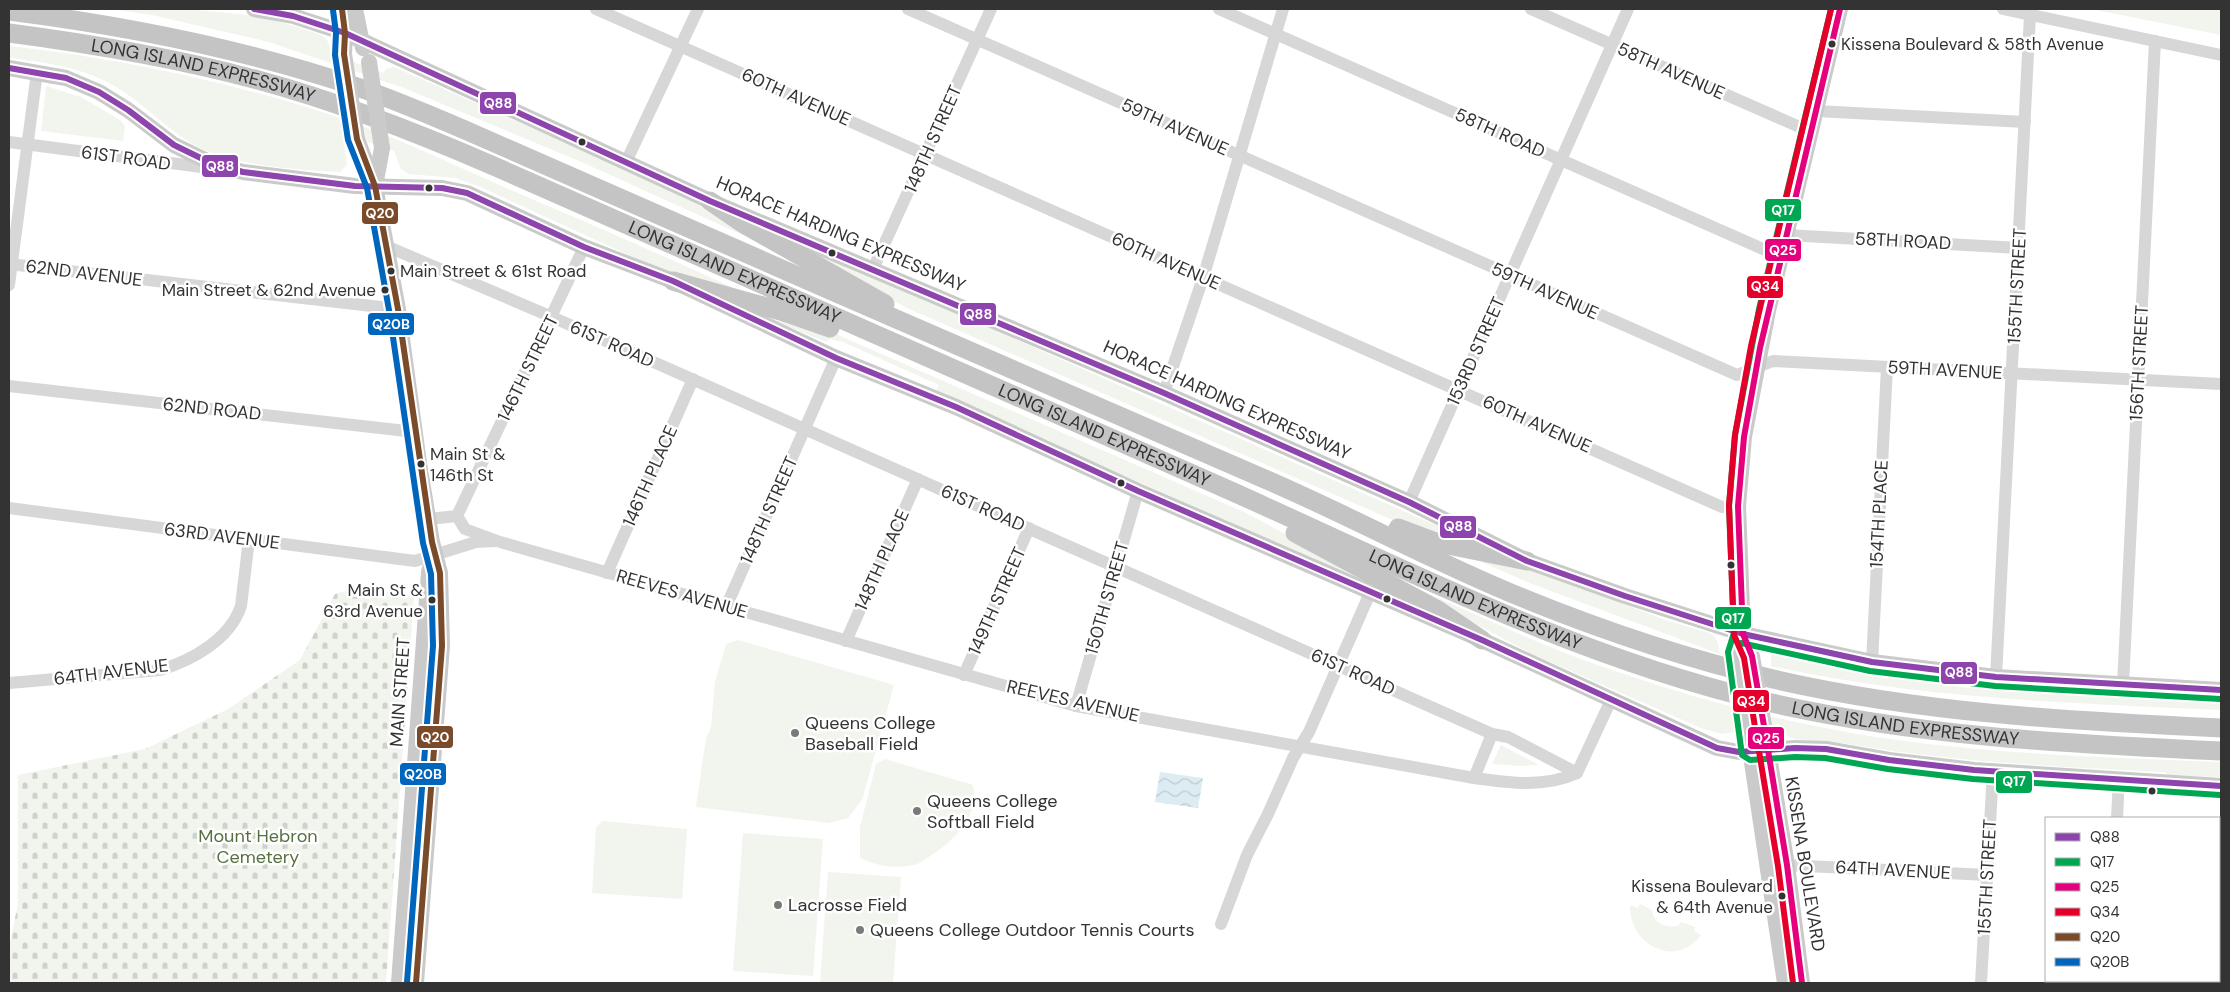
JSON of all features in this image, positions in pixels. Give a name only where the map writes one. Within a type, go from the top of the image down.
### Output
[{"type":"highway","name":"LONG ISLAND EXPRESSWAY","points":[[9,10],[98,23],[173,37],[248,54],[360,88],[465,130],[938,338],[1300,494],[1520,597],[1598,627],[1670,651],[1771,678],[1860,697],[1952,710],[2116,723],[2221,728]]},
{"type":"highway","name":"LONG ISLAND EXPRESSWAY","points":[[9,33],[112,47],[196,64],[260,80],[366,114],[479,159],[1233,492],[1514,619],[1673,677],[1762,701],[1860,720],[1950,733],[2040,741],[2221,751]]},
{"type":"highway","points":[[710,201],[742,223],[874,297],[938,338]]},
{"type":"highway","points":[[673,281],[781,311],[844,334],[935,362]]},
{"type":"highway","points":[[1233,492],[1290,530],[1438,610],[1482,640]]},
{"type":"highway","points":[[1300,494],[1438,543],[1527,561]]},
{"type":"main road","name":"HORACE HARDING EXPRESSWAY","points":[[254,9],[293,16],[345,33],[710,201],[1164,393],[1409,502],[1527,561],[1625,596],[1743,634],[1872,662],[1996,678],[2221,690]]},
{"type":"main road","name":"MAIN STREET","points":[[342,9],[345,33],[344,54],[357,139],[375,186],[398,309],[415,432],[435,555],[440,573],[442,646],[416,983]]},
{"type":"main road","name":"MAIN STREET","points":[[355,9],[360,40],[369,62],[382,148],[375,186]]},
{"type":"main road","name":"KISSENA BOULEVARD","points":[[1785,983],[1747,729],[1738,506],[1744,437],[1756,367],[1840,9]]},
{"type":"main road","points":[[9,68],[66,78],[99,92],[128,110],[159,135],[186,152],[213,164],[243,172],[355,186],[442,188],[467,193],[584,247],[673,281],[836,358],[956,407],[1138,491],[1482,640],[1717,748],[1739,752],[1795,748],[1826,750],[1889,760],[1992,771],[2221,786]]},
{"type":"main road","name":"MAIN STREET","points":[[399,983],[429,572],[435,555]]},
{"type":"main road","name":"KISSENA BOULEVARD","points":[[1744,654],[1764,726],[1787,865],[1802,983]]},
{"type":"street","name":"60TH AVENUE","points":[[596,9],[1203,278],[1459,389],[1722,507],[1738,506]]},
{"type":"street","points":[[626,162],[698,9]]},
{"type":"street","name":"59TH AVENUE","points":[[908,9],[1737,375],[1773,361],[2221,384]]},
{"type":"street","name":"148TH STREET","points":[[873,269],[991,9]]},
{"type":"street","name":"58TH ROAD","points":[[1219,9],[1781,257]]},
{"type":"street","points":[[1164,393],[1203,278],[1283,9]]},
{"type":"street","name":"58TH AVENUE","points":[[1531,9],[1811,132]]},
{"type":"street","name":"153RD STREET","points":[[1409,502],[1628,9]]},
{"type":"street","points":[[2004,9],[2221,54]]},
{"type":"street","name":"155TH STREET","points":[[1996,678],[2030,15]]},
{"type":"street","name":"156TH STREET","points":[[2123,685],[2155,41]]},
{"type":"street","points":[[9,285],[10,264],[37,72]]},
{"type":"street","points":[[1816,111],[2025,122]]},
{"type":"street","name":"61ST ROAD","points":[[9,142],[243,172]]},
{"type":"street","name":"58TH ROAD","points":[[1787,235],[2019,248]]},
{"type":"street","name":"61ST ROAD","points":[[386,246],[552,317],[1117,566],[1492,734],[1508,737],[1577,773]]},
{"type":"street","name":"146TH STREET","points":[[457,516],[584,247]]},
{"type":"street","name":"62ND AVENUE","points":[[10,264],[398,309]]},
{"type":"street","name":"148TH STREET","points":[[726,607],[836,358]]},
{"type":"street","name":"154TH PLACE","points":[[1872,662],[1887,367]]},
{"type":"street","name":"146TH PLACE","points":[[607,573],[693,379]]},
{"type":"street","name":"62ND ROAD","points":[[9,386],[415,432]]},
{"type":"street","name":"148TH PLACE","points":[[846,641],[918,479]]},
{"type":"street","name":"150TH STREET","points":[[1076,706],[1138,491]]},
{"type":"street","name":"63RD AVENUE","points":[[9,508],[415,561],[435,555]]},
{"type":"street","points":[[429,520],[457,516]]},
{"type":"street","name":"REEVES AVENUE","points":[[457,516],[465,529],[500,542],[1076,706],[1474,778],[1525,784],[1560,780],[1577,773]]},
{"type":"street","name":"149TH STREET","points":[[964,675],[1029,528]]},
{"type":"street","name":"64TH AVENUE","points":[[9,683],[160,670],[174,666],[203,649],[225,633],[238,616],[250,539]]},
{"type":"street","name":"REEVES AVENUE","points":[[435,555],[476,542],[500,542]]},
{"type":"street","points":[[1221,924],[1247,855],[1300,746],[1309,732],[1370,593]]},
{"type":"street","points":[[1577,773],[1611,700]]},
{"type":"street","points":[[1474,778],[1492,734]]},
{"type":"street","name":"155TH STREET","points":[[1982,983],[1992,771]]},
{"type":"street","points":[[2117,817],[2119,779]]},
{"type":"street","name":"64TH AVENUE","points":[[1768,866],[1787,865],[1987,875]]},
{"type":"green space","points":[[111,9],[210,11],[260,17],[317,34],[327,40],[331,54],[384,73],[386,69],[394,67],[690,198],[780,252],[586,164],[404,88],[269,42],[152,15]]},
{"type":"green space","points":[[2091,9],[2221,9],[2221,35]]},
{"type":"green space","points":[[9,46],[90,57],[172,72],[212,81],[331,115],[418,149],[755,298],[670,274],[478,186],[455,178],[408,174],[401,169],[394,151],[343,134],[347,165],[340,172],[259,165],[212,153],[185,139],[137,101],[111,84],[74,69],[9,58]]},
{"type":"green space","points":[[46,86],[81,97],[120,120],[125,126],[123,141],[41,131]]},
{"type":"green space","points":[[784,237],[1460,536],[1458,540],[1427,535],[907,308],[782,239]]},
{"type":"green space","points":[[765,310],[815,325],[1244,512],[1367,577],[1365,582],[935,392],[939,385],[843,342],[830,339],[826,342],[768,318]]},
{"type":"green space","points":[[1477,560],[1529,567],[1665,620],[1709,633],[1716,639],[1720,654],[1532,584]]},
{"type":"green space","name":"Mount Hebron Cemetery","points":[[360,587],[414,596],[386,983],[9,983],[9,948],[18,903],[18,775],[145,749],[228,709],[300,660],[335,594]]},
{"type":"green space","points":[[1429,594],[1521,635],[1591,663],[1674,690],[1765,715],[1857,734],[1947,746],[2039,754],[2221,762],[2221,777],[2167,775],[2166,772],[2046,766],[1927,755],[1791,738],[1779,724],[1722,734],[1703,729],[1530,653],[1427,598]]},
{"type":"green space","name":"Queens College Baseball Field","points":[[738,640],[894,685],[862,800],[848,818],[829,823],[696,807],[706,738],[711,728],[715,682],[726,644]]},
{"type":"green space","points":[[1775,652],[1884,673],[1984,685],[2221,697],[2221,710],[2051,702],[1939,693],[1883,686],[1771,666],[1771,655]]},
{"type":"green space","points":[[1501,745],[1539,765],[1492,764]]},
{"type":"green space","name":"Queens College Softball Field","points":[[885,759],[973,785],[973,807],[963,826],[948,843],[915,864],[899,867],[886,866],[860,858],[860,827],[876,764]]},
{"type":"green space","points":[[603,821],[687,829],[682,899],[592,893],[596,827]]},
{"type":"green space","name":"Lacrosse Field","points":[[743,833],[823,839],[813,976],[733,971]]},
{"type":"green space","name":"Queens College Outdoor Tennis Courts","points":[[828,872],[901,877],[893,983],[820,983]]},
{"type":"green space","points":[[1640,904],[1652,910],[1655,919],[1661,924],[1665,926],[1678,926],[1681,922],[1695,927],[1694,931],[1701,935],[1690,945],[1679,951],[1655,948],[1645,941],[1637,931],[1632,919],[1630,905],[1638,908]]},
{"type":"water","points":[[1160,772],[1203,778],[1198,808],[1155,802]]},
{"type":"transit line","name":"Q88","points":[[254,9],[293,16],[345,33],[710,201],[1164,393],[1409,502],[1527,561],[1625,596],[1743,634],[1872,662],[1996,677],[2221,690]]},
{"type":"transit line","name":"Q20","points":[[342,9],[345,33],[344,54],[357,139],[375,186],[398,309],[432,542],[440,573],[442,646],[416,983]]},
{"type":"transit line","name":"Q17","points":[[1831,9],[1759,309],[1735,435],[1729,506],[1734,633],[1728,652],[1742,755],[1750,760],[1795,757],[1825,758],[1888,769],[1973,779],[2220,795]]},
{"type":"transit line","name":"Q34","points":[[1793,983],[1778,866],[1744,658],[1734,635],[1729,505],[1735,435],[1751,346],[1831,9]]},
{"type":"transit line","name":"Q25","points":[[1802,983],[1787,865],[1764,726],[1752,656],[1743,634],[1738,506],[1744,437],[1760,348],[1840,9]]},
{"type":"transit line","name":"Q20B","points":[[333,10],[336,33],[335,55],[348,140],[367,188],[389,310],[423,543],[431,574],[433,646],[407,982]]},
{"type":"transit line","name":"Q88","points":[[9,68],[66,78],[99,92],[128,110],[174,145],[213,164],[243,172],[355,186],[442,188],[467,193],[584,247],[673,281],[836,358],[956,407],[1138,491],[1482,640],[1717,748],[1739,752],[1795,748],[1826,749],[1889,760],[1974,770],[2221,786]]},
{"type":"transit line","name":"Q17","points":[[1741,643],[1870,671],[1995,686],[2220,699]]},
{"type":"place","name":"Kissena Boulevard & 58th Avenue","points":[[1832,44]]},
{"type":"place","name":"Main Street & 61st Road","points":[[391,271]]},
{"type":"place","name":"Main Street & 62nd Avenue","points":[[385,290]]},
{"type":"place","name":"Main St & 146th St","points":[[421,464]]},
{"type":"place","name":"Main St & 63rd Avenue","points":[[432,600]]},
{"type":"place","name":"Queens College Baseball Field","points":[[795,733]]},
{"type":"place","name":"Queens College Softball Field","points":[[917,811]]},
{"type":"place","name":"Kissena Boulevard & 64th Avenue","points":[[1782,896]]},
{"type":"place","name":"Lacrosse Field","points":[[778,905]]},
{"type":"place","name":"Queens College Outdoor Tennis Courts","points":[[860,930]]}]
